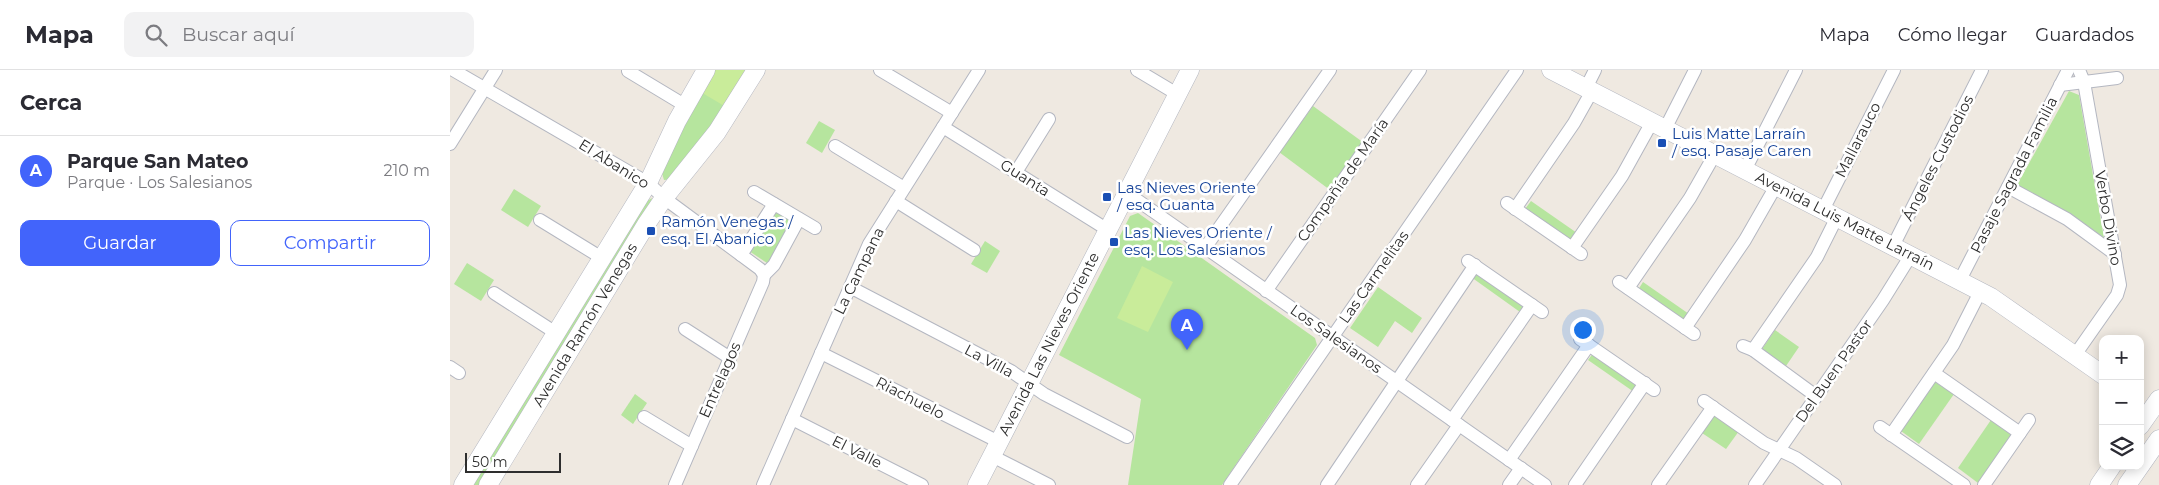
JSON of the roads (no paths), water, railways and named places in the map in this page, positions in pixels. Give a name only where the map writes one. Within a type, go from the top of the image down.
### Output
[{"type":"street","name":"El Abanico","points":[[453,70],[648,183],[664,198],[760,269],[764,275]]},
{"type":"street","points":[[450,144],[496,70]]},
{"type":"street","name":"Avenida Ramón Venegas","points":[[462,485],[648,183],[706,70]]},
{"type":"street","name":"Avenida Ramón Venegas","points":[[488,485],[647,223],[664,198],[717,132],[756,70]]},
{"type":"street","points":[[880,70],[952,113]]},
{"type":"street","name":"La Campana","points":[[765,484],[869,244],[979,70]]},
{"type":"street","points":[[1137,70],[1178,94]]},
{"type":"street","name":"Avenida Las Nieves Oriente","points":[[977,485],[1190,70]]},
{"type":"street","points":[[1204,248],[1330,70]]},
{"type":"street","name":"Compañía de María","points":[[1266,291],[1420,70]]},
{"type":"street","name":"Las Carmelitas","points":[[1230,485],[1517,70]]},
{"type":"street","name":"Avenida Luis Matte Larraín","points":[[1551,70],[1960,280],[2016,313],[2099,372]]},
{"type":"street","points":[[1595,70],[1589,89],[1570,128],[1511,206],[1576,251],[1622,176],[1659,126],[1695,70]]},
{"type":"street","points":[[1745,170],[1796,70]]},
{"type":"street","name":"Mallarauco","points":[[1816,396],[1748,348],[1817,258],[1830,214],[1894,70]]},
{"type":"street","name":"Ángeles Custodios","points":[[1893,246],[1982,70]]},
{"type":"street","name":"Pasaje Sagrada Familia","points":[[1960,280],[2068,70]]},
{"type":"street","points":[[628,71],[686,106]]},
{"type":"street","points":[[2060,85],[2081,76],[2117,78]]},
{"type":"street","name":"Verbo Divino","points":[[2075,355],[2117,295],[2120,285],[2081,76]]},
{"type":"street","points":[[1016,172],[1049,119]]},
{"type":"street","name":"Guanta","points":[[943,127],[1108,230]]},
{"type":"street","points":[[835,146],[904,188]]},
{"type":"street","points":[[1715,154],[1690,198],[1623,285],[1689,331],[1776,186]]},
{"type":"street","points":[[2008,188],[2061,216],[2115,254]]},
{"type":"street","points":[[754,192],[816,228]]},
{"type":"street","name":"Los Salesianos","points":[[1127,193],[1545,485]]},
{"type":"street","points":[[896,201],[974,250]]},
{"type":"street","points":[[741,255],[774,204]]},
{"type":"street","name":"Entrelagos","points":[[675,485],[763,282],[764,275],[774,265],[799,219]]},
{"type":"street","points":[[540,220],[602,258]]},
{"type":"street","name":"Del Buen Pastor","points":[[1755,485],[1884,300],[1911,255]]},
{"type":"street","points":[[1327,485],[1397,382],[1472,263],[1537,309],[1455,422],[1417,485]]},
{"type":"street","name":"La Villa","points":[[850,287],[1011,371],[1044,394],[1127,438]]},
{"type":"street","points":[[1891,434],[1953,345],[1980,292]]},
{"type":"street","points":[[494,293],[556,333]]},
{"type":"street","points":[[685,329],[730,358]]},
{"type":"street","points":[[1509,460],[1585,342],[1649,387],[1575,485]]},
{"type":"street","name":"Riachuelo","points":[[821,353],[995,449],[1049,485]]},
{"type":"street","points":[[1934,372],[2020,433]]},
{"type":"street","points":[[1658,485],[1708,404],[1764,443],[1796,458],[1836,485]]},
{"type":"street","points":[[2141,425],[2152,406]]},
{"type":"street","points":[[644,416],[692,446]]},
{"type":"street","name":"El Valle","points":[[792,419],[922,485]]},
{"type":"street","points":[[1984,485],[2029,420]]},
{"type":"street","points":[[1880,427],[1964,485]]},
{"type":"street","points":[[2127,485],[2159,439]]},
{"type":"street","points":[[1509,485],[1521,468]]},
{"type":"street","points":[[2099,485],[2109,470]]},
{"type":"place","name":"Luis Matte Larraín / esq. Pasaje Caren","points":[[1662,143]]},
{"type":"place","name":"Las Nieves Oriente / esq. Guanta","points":[[1107,197]]},
{"type":"place","name":"Ramón Venegas / esq. El Abanico","points":[[651,231]]},
{"type":"place","name":"Las Nieves Oriente / esq. Los Salesianos","points":[[1114,242]]},
{"type":"place","name":"Parque San Mateo","points":[[1187,350]]}]
